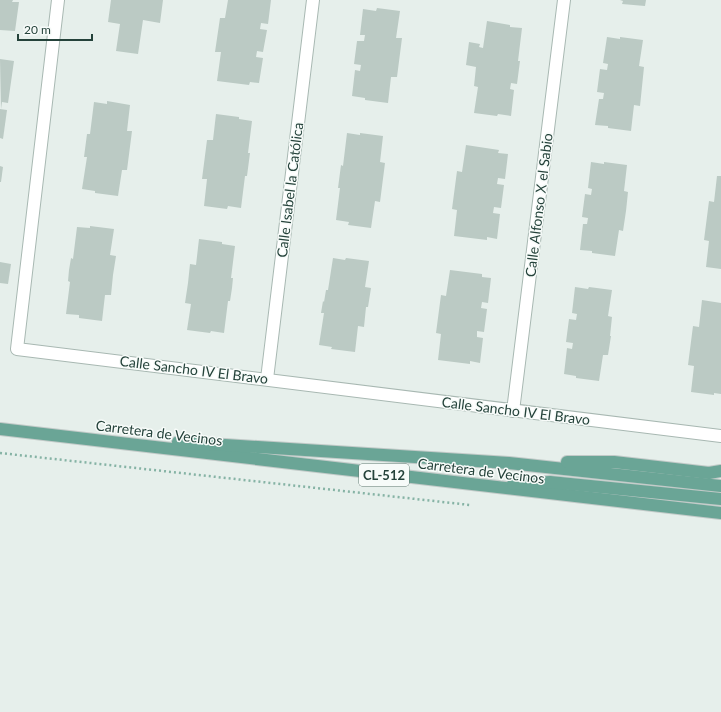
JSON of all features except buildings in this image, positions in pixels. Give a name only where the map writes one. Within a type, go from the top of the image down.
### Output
[{"type":"main road","name":"Carretera de Vecinos","points":[[0,429],[721,514]]},
{"type":"main road","name":"Carretera de Vecinos","points":[[47,434],[509,463],[721,486]]},
{"type":"main road","points":[[509,463],[614,462],[709,473],[721,471]]},
{"type":"main road","points":[[481,486],[550,482],[721,499]]},
{"type":"street","name":"Calle Sancho IV El Bravo","points":[[58,0],[17,349],[721,436]]},
{"type":"street","name":"Calle Isabel la Católica","points":[[267,379],[313,0]]},
{"type":"street","name":"Calle Alfonso X el Sabio","points":[[513,411],[564,0]]},
{"type":"path","points":[[0,453],[471,505]]}]
